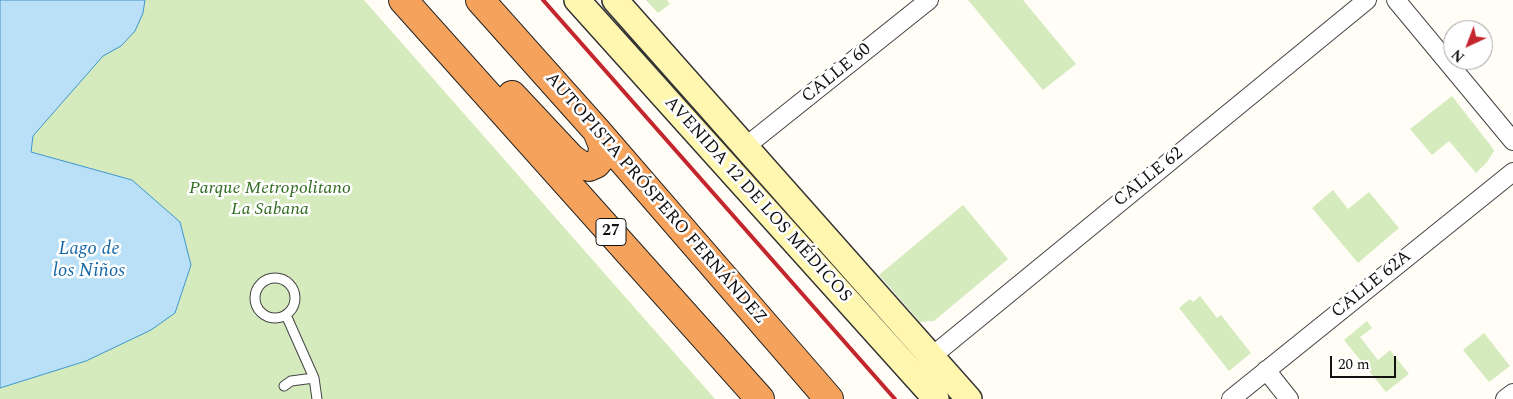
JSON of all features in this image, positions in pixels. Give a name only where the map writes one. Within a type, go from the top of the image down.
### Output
[{"type":"highway","name":"27","points":[[403,0],[760,399]]},
{"type":"highway","name":"AUTOPISTA PRÓSPERO FERNÁNDEZ","points":[[480,0],[597,131],[830,399]]},
{"type":"highway","points":[[462,66],[504,88],[556,140],[572,159],[581,165],[590,167],[596,164],[602,157],[602,146],[597,131]]},
{"type":"main road","name":"AVENIDA 12 DE LOS MÉDICOS","points":[[577,0],[936,399]]},
{"type":"main road","name":"AVENIDA 12 DE LOS MÉDICOS","points":[[615,0],[969,399]]},
{"type":"street","name":"CALLE 60","points":[[745,148],[929,0]]},
{"type":"street","name":"CALLE 62","points":[[931,357],[1367,0]]},
{"type":"street","points":[[1396,0],[1513,141]]},
{"type":"street","name":"CALLE 62A","points":[[1231,399],[1513,172]]},
{"type":"street","points":[[1266,370],[1289,399]]},
{"type":"street","points":[[1505,399],[1513,393]]},
{"type":"lane","points":[[271,278],[278,278],[290,285],[294,291],[294,305],[286,315],[273,318],[262,314],[257,308],[255,302],[256,290],[265,281],[271,278]]},
{"type":"lane","points":[[286,315],[314,378],[317,399]]},
{"type":"lane","points":[[284,386],[291,381],[314,378]]},
{"type":"green space","name":"Parque Metropolitano La Sabana","points":[[0,0],[364,0],[715,399],[0,399]]},
{"type":"green space","points":[[646,0],[667,0],[670,4],[658,13]]},
{"type":"green space","points":[[968,0],[1023,0],[1076,64],[1043,90]]},
{"type":"green space","points":[[1452,96],[1494,151],[1487,162],[1476,173],[1449,141],[1432,155],[1410,129]]},
{"type":"green space","points":[[1333,190],[1348,209],[1369,192],[1399,228],[1358,263],[1312,208]]},
{"type":"green space","points":[[963,205],[1008,259],[934,321],[920,322],[879,275]]},
{"type":"green space","points":[[1200,296],[1217,318],[1221,315],[1251,353],[1229,371],[1179,308],[1190,299],[1193,302]]},
{"type":"green space","points":[[1367,321],[1372,328],[1360,337],[1378,360],[1390,350],[1409,374],[1386,392],[1344,340]]},
{"type":"green space","points":[[1484,333],[1510,366],[1489,382],[1463,350]]},
{"type":"water","name":"Lago de los Niños","points":[[0,0],[145,0],[143,13],[135,31],[121,46],[103,56],[39,129],[33,136],[31,152],[132,180],[180,222],[191,265],[175,313],[151,330],[86,361],[0,388]]},
{"type":"railway","points":[[543,0],[895,399]]}]
